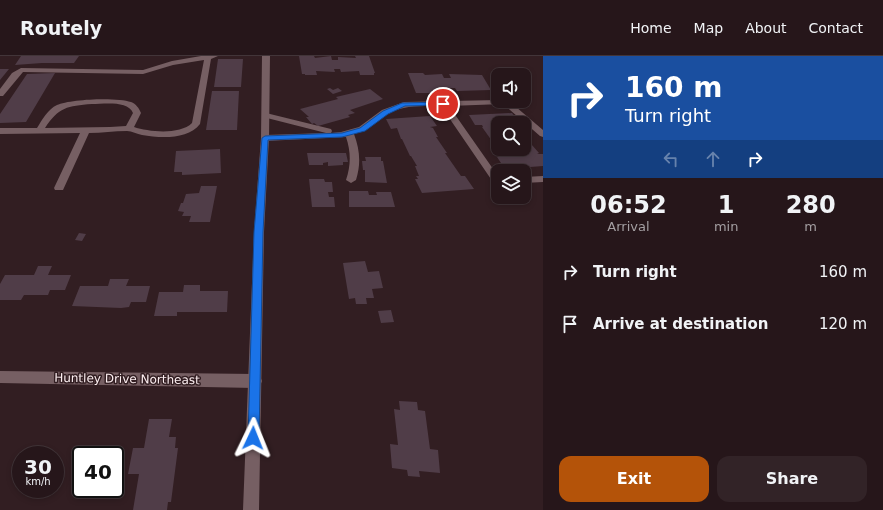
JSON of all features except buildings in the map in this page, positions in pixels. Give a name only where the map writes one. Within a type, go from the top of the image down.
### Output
[{"type":"street","points":[[251,510],[258,232],[265,138],[266,56]]},
{"type":"street","points":[[0,94],[15,75],[21,70],[143,72],[172,63],[211,57],[196,124],[191,129],[184,132],[159,134],[141,132],[129,128],[0,131]]},
{"type":"street","points":[[39,131],[51,114],[59,107],[70,103],[87,102],[126,103],[133,106],[137,113],[129,128]]},
{"type":"street","points":[[265,138],[346,134],[362,129],[385,112],[404,104],[505,102],[543,134]]},
{"type":"street","points":[[443,104],[491,173]]},
{"type":"street","points":[[266,115],[346,134],[353,144],[356,167],[351,180]]},
{"type":"street","points":[[304,125],[304,137]]},
{"type":"street","points":[[59,188],[86,130]]},
{"type":"street","points":[[531,180],[543,179]]},
{"type":"street","name":"Huntley Drive Northeast","points":[[0,377],[255,381]]},
{"type":"route","points":[[253,438],[258,232],[265,138],[342,135],[362,129],[385,112],[404,104],[443,104]]}]
